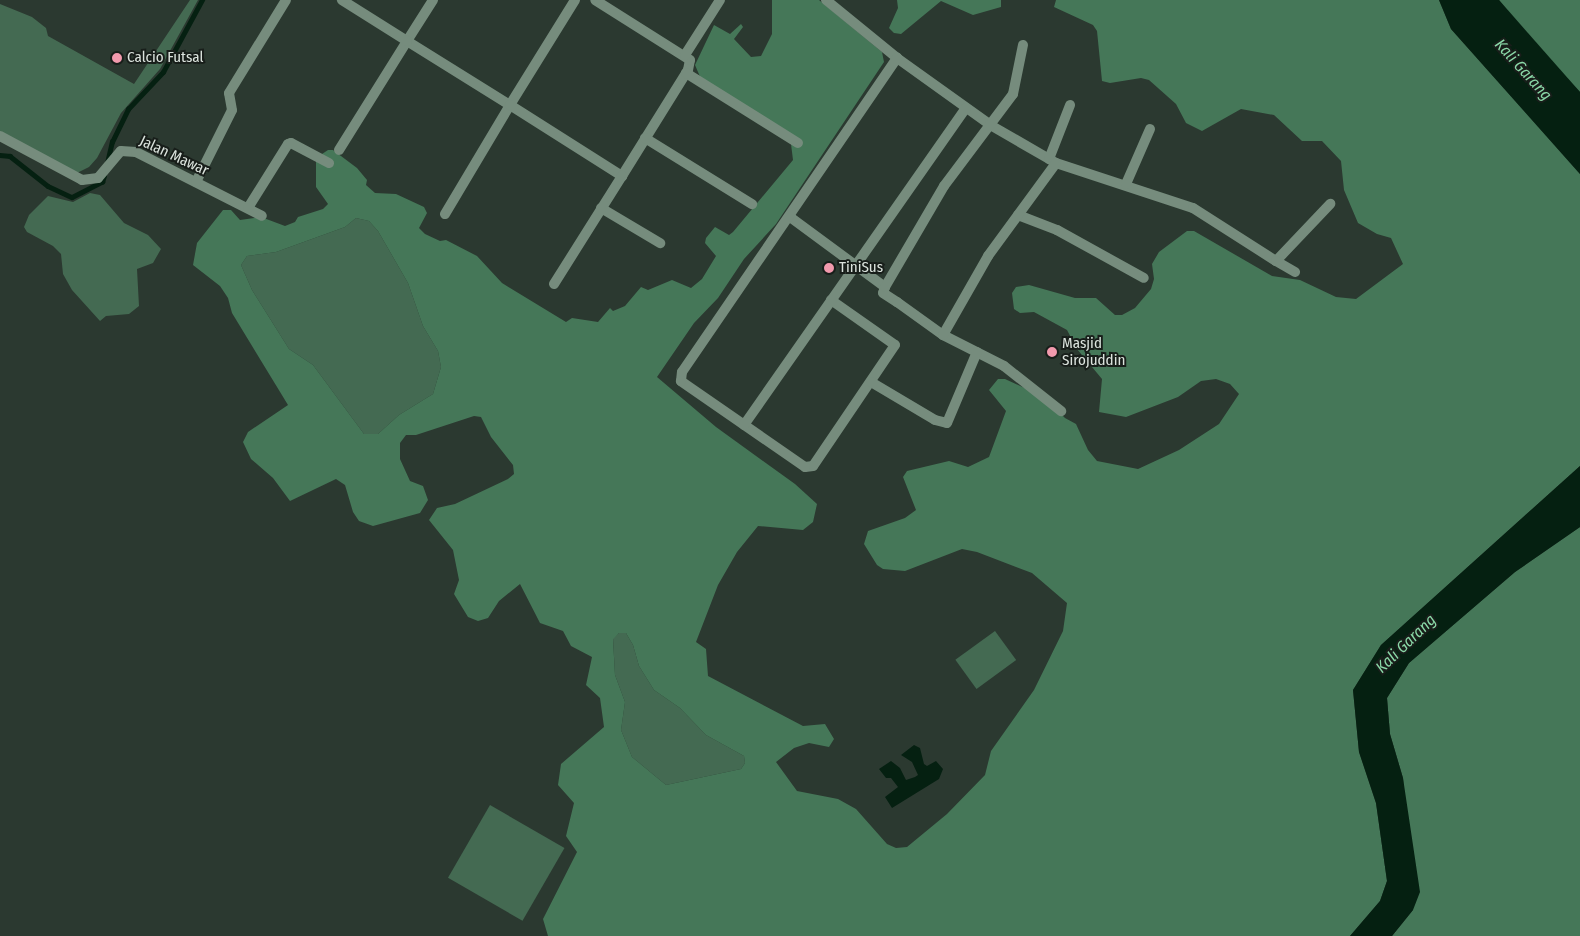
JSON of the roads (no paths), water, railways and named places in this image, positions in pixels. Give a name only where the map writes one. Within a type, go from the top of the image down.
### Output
[{"type":"street","points":[[196,182],[232,110],[229,93],[286,0]]},
{"type":"street","points":[[342,0],[622,176]]},
{"type":"street","points":[[339,150],[433,0]]},
{"type":"street","points":[[445,214],[574,0]]},
{"type":"street","points":[[554,284],[686,74],[690,60],[685,55],[595,0]]},
{"type":"street","points":[[685,55],[720,0]]},
{"type":"street","points":[[826,0],[897,58],[966,108],[992,126],[1052,161],[1126,184],[1193,208],[1295,272]]},
{"type":"street","points":[[1023,46],[1013,94],[992,126],[944,186],[885,287],[884,293],[943,335],[1004,366],[1061,411]]},
{"type":"street","points":[[831,300],[895,345],[813,466],[805,467],[744,425],[680,377],[897,58]]},
{"type":"street","points":[[686,74],[798,143]]},
{"type":"street","points":[[943,335],[988,256],[1018,215],[1052,161],[1070,105]]},
{"type":"street","points":[[744,425],[966,108]]},
{"type":"street","points":[[1126,184],[1150,130]]},
{"type":"street","name":"Jalan Mawar","points":[[0,136],[82,180],[98,178],[121,151],[136,152],[262,216]]},
{"type":"street","points":[[645,138],[752,204]]},
{"type":"street","points":[[248,208],[288,144],[291,143],[329,163]]},
{"type":"street","points":[[1276,261],[1330,204]]},
{"type":"street","points":[[601,208],[660,243]]},
{"type":"street","points":[[1018,215],[1057,230],[1144,278]]},
{"type":"street","points":[[790,217],[885,287]]},
{"type":"street","points":[[871,382],[935,420],[947,423],[977,352]]},
{"type":"water","name":"Kali Garang","points":[[1439,0],[1499,0],[1580,92],[1580,174],[1451,29]]},
{"type":"water","name":"Kali Garang","points":[[1580,466],[1580,527],[1515,572],[1409,663],[1387,698],[1390,734],[1403,778],[1420,892],[1413,910],[1392,936],[1350,936],[1380,901],[1387,881],[1376,803],[1359,752],[1353,690],[1381,645]]},
{"type":"water","points":[[914,745],[920,748],[924,764],[927,766],[936,761],[943,769],[939,779],[892,808],[885,797],[898,787],[891,778],[886,778],[879,769],[891,761],[900,768],[906,780],[918,775],[912,762],[901,755]]},
{"type":"waterway","points":[[107,163],[112,142],[128,109],[163,72],[202,0]]},
{"type":"waterway","points":[[0,155],[10,156],[48,186],[72,197],[102,182],[104,176]]},
{"type":"place","name":"Calcio Futsal","points":[[117,58]]},
{"type":"place","name":"TiniSus","points":[[829,268]]},
{"type":"place","name":"Masjid Sirojuddin","points":[[1052,352]]}]
